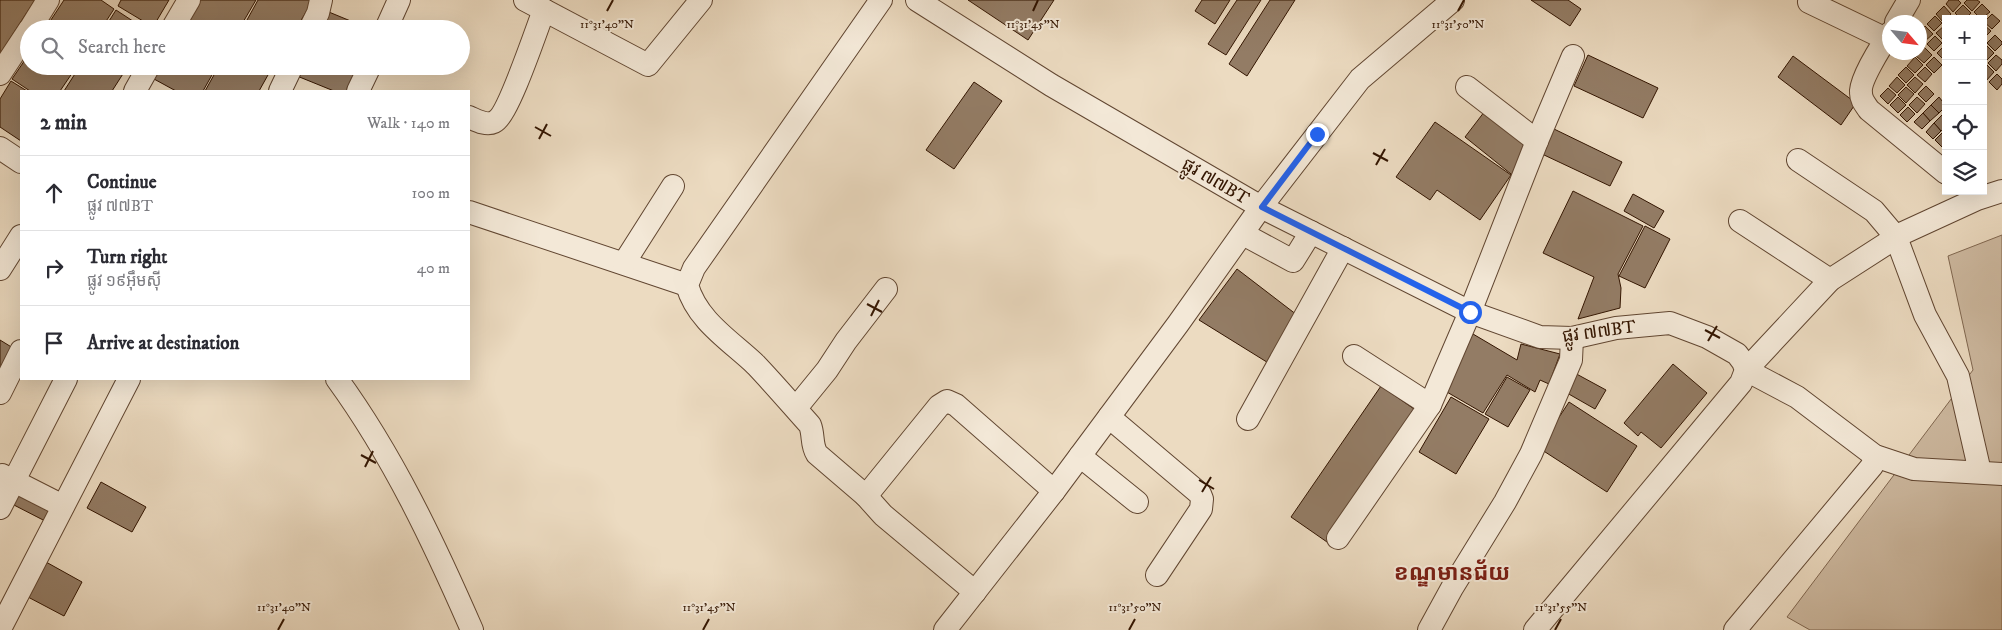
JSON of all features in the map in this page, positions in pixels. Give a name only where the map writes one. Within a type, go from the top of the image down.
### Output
[{"type":"street","points":[[35,20],[48,0]]},
{"type":"street","points":[[177,20],[189,0]]},
{"type":"street","points":[[314,20],[321,0]]},
{"type":"street","points":[[390,20],[399,0]]},
{"type":"street","points":[[470,117],[488,124],[496,122],[501,115],[517,81],[535,5],[648,65],[701,0]]},
{"type":"street","points":[[882,0],[694,268],[687,285],[696,308],[726,340],[754,364],[810,425],[813,432],[812,448],[817,454],[866,496],[883,516],[975,592]]},
{"type":"street","name":"ផ្លូវ ៧៧BT","points":[[917,0],[1052,85],[1262,207],[1470,312],[1540,337],[1572,338],[1616,328],[1670,323],[1707,337],[1737,354],[1746,370]]},
{"type":"street","points":[[945,630],[1054,491],[1262,207],[1360,79],[1453,0]]},
{"type":"street","points":[[1900,15],[1909,0]]},
{"type":"street","points":[[1809,2],[1882,29]]},
{"type":"street","points":[[0,74],[20,43]]},
{"type":"street","points":[[1882,47],[1860,90],[1862,101],[1869,110],[1942,170]]},
{"type":"street","points":[[1338,538],[1430,405],[1470,312],[1537,141],[1573,56]]},
{"type":"street","points":[[135,90],[144,75]]},
{"type":"street","points":[[280,90],[288,75]]},
{"type":"street","points":[[358,90],[366,75]]},
{"type":"street","points":[[1467,87],[1537,141]]},
{"type":"street","points":[[0,148],[20,161]]},
{"type":"street","points":[[1746,370],[1798,397],[1874,456],[1914,469],[1991,473],[1958,376],[1925,315],[1896,238],[1874,211],[1798,160]]},
{"type":"street","points":[[624,263],[673,186]]},
{"type":"street","points":[[1987,193],[2002,191]]},
{"type":"street","points":[[1535,630],[1741,383],[1746,370],[1830,280],[1896,238],[1972,195]]},
{"type":"street","points":[[470,212],[687,285]]},
{"type":"street","points":[[1740,221],[1830,280]]},
{"type":"street","points":[[1243,234],[1293,261],[1311,232]]},
{"type":"street","points":[[2,263],[20,237]]},
{"type":"street","points":[[1248,419],[1343,248]]},
{"type":"street","points":[[796,408],[828,370],[846,341],[886,290]]},
{"type":"street","points":[[1429,630],[1452,588],[1505,502],[1531,454],[1570,360],[1572,338]]},
{"type":"street","points":[[0,393],[20,352]]},
{"type":"street","points":[[1354,356],[1430,405]]},
{"type":"street","points":[[0,508],[7,478],[65,380]]},
{"type":"street","points":[[0,629],[128,380]]},
{"type":"street","points":[[338,380],[379,443],[436,548],[472,630]]},
{"type":"street","points":[[866,496],[939,406],[947,401],[956,406],[1054,491]]},
{"type":"street","points":[[1109,417],[1200,494],[1202,499],[1201,509],[1158,575]]},
{"type":"street","points":[[1080,456],[1137,502]]},
{"type":"street","points":[[1734,630],[1872,466],[1874,456]]},
{"type":"street","points":[[7,478],[63,506]]},
{"type":"shaded area","points":[[2002,235],[2002,630],[1810,630],[1787,617],[1973,370],[1948,256]]},
{"type":"building","points":[[0,0],[35,0],[22,20],[20,20],[20,23],[0,54]]},
{"type":"building","points":[[64,0],[101,0],[114,9],[107,20],[51,20]]},
{"type":"building","points":[[121,0],[169,0],[157,20],[141,20],[118,6]]},
{"type":"building","points":[[200,0],[256,0],[244,20],[189,20]]},
{"type":"building","points":[[258,0],[313,0],[301,20],[247,20]]},
{"type":"building","points":[[968,0],[1054,0],[1028,40]]},
{"type":"building","points":[[1202,0],[1230,0],[1215,24],[1195,11]]},
{"type":"building","points":[[1237,0],[1261,0],[1226,55],[1208,44]]},
{"type":"building","points":[[1270,0],[1295,0],[1247,76],[1229,64]]},
{"type":"building","points":[[1531,0],[1568,0],[1581,9],[1570,26]]},
{"type":"building","points":[[1949,0],[1958,0],[1961,3],[1953,12],[1946,4]]},
{"type":"building","points":[[1967,0],[1977,0],[1980,2],[1972,11],[1964,3]]},
{"type":"building","points":[[1982,4],[1990,12],[1986,15],[1977,15],[1974,12]]},
{"type":"building","points":[[1963,5],[1971,13],[1969,15],[1957,15],[1955,13]]},
{"type":"building","points":[[1944,6],[1951,14],[1942,15],[1942,21],[1936,14]]},
{"type":"building","points":[[116,10],[131,20],[110,20]]},
{"type":"building","points":[[324,10],[348,20],[320,20]]},
{"type":"building","points":[[1992,14],[2000,21],[1992,29],[1987,25],[1987,19]]},
{"type":"building","points":[[1935,16],[1942,23],[1934,31],[1927,24]]},
{"type":"building","points":[[1927,28],[1933,34],[1927,39]]},
{"type":"building","points":[[1942,28],[1942,39],[1936,33]]},
{"type":"building","points":[[1995,35],[2002,44],[1995,51],[1987,43]]},
{"type":"building","points":[[1935,36],[1942,43],[1934,51],[1927,44]]},
{"type":"building","points":[[1987,46],[1994,53],[1987,60]]},
{"type":"building","points":[[1942,48],[1942,58],[1937,53]]},
{"type":"building","points":[[1927,50],[1932,55],[1927,60]]},
{"type":"building","points":[[1588,55],[1658,88],[1643,118],[1574,86]]},
{"type":"building","points":[[1996,55],[2002,60],[2002,64],[1996,71],[1988,63]]},
{"type":"building","points":[[1793,56],[1856,103],[1841,125],[1778,77]]},
{"type":"building","points":[[1934,57],[1942,65],[1934,73],[1926,65]]},
{"type":"building","points":[[1912,60],[1918,60],[1923,65],[1915,73],[1907,66]]},
{"type":"building","points":[[1987,65],[1994,72],[1987,80]]},
{"type":"building","points":[[20,67],[20,75],[71,75],[61,90],[28,90],[12,79]]},
{"type":"building","points":[[1906,67],[1914,75],[1906,83],[1898,75]]},
{"type":"building","points":[[1925,67],[1932,74],[1925,82],[1917,75]]},
{"type":"building","points":[[1997,74],[2002,79],[2002,84],[1997,90],[1989,82]]},
{"type":"building","points":[[74,75],[122,75],[113,90],[65,90]]},
{"type":"building","points":[[156,75],[212,75],[204,90],[174,90],[154,79]]},
{"type":"building","points":[[214,75],[268,75],[260,90],[206,90]]},
{"type":"building","points":[[357,75],[350,90],[332,90],[297,76]]},
{"type":"building","points":[[1897,77],[1905,85],[1897,93],[1889,86]]},
{"type":"building","points":[[1915,77],[1923,84],[1915,93],[1907,85]]},
{"type":"building","points":[[11,81],[25,90],[20,90],[20,140],[0,127],[0,99]]},
{"type":"building","points":[[974,82],[1002,101],[954,169],[926,150]]},
{"type":"building","points":[[1926,86],[1934,94],[1926,102],[1918,94]]},
{"type":"building","points":[[1906,87],[1914,94],[1906,103],[1898,95]]},
{"type":"building","points":[[1888,88],[1896,95],[1888,104],[1880,96]]},
{"type":"building","points":[[1898,97],[1906,105],[1898,113],[1890,105]]},
{"type":"building","points":[[1917,97],[1925,104],[1917,113],[1909,105]]},
{"type":"building","points":[[1939,97],[1942,101],[1942,110],[1939,113],[1931,105]]},
{"type":"building","points":[[1931,105],[1939,113],[1930,121],[1923,113]]},
{"type":"building","points":[[1488,107],[1530,141],[1516,178],[1465,137]]},
{"type":"building","points":[[1908,107],[1915,114],[1907,122],[1900,115]]},
{"type":"building","points":[[1923,113],[1930,121],[1922,129],[1914,122]]},
{"type":"building","points":[[1942,115],[1942,130],[1934,123]]},
{"type":"building","points":[[1435,122],[1511,175],[1480,220],[1437,190],[1430,200],[1396,177]]},
{"type":"building","points":[[1934,123],[1941,131],[1933,139],[1926,132]]},
{"type":"building","points":[[1554,129],[1622,162],[1610,186],[1542,154]]},
{"type":"building","points":[[1942,133],[1942,147],[1935,140]]},
{"type":"building","points":[[1573,191],[1643,226],[1618,274],[1621,288],[1620,308],[1578,319],[1594,277],[1543,253]]},
{"type":"building","points":[[1633,194],[1664,211],[1654,228],[1624,211]]},
{"type":"building","points":[[1645,226],[1670,239],[1645,288],[1619,276]]},
{"type":"building","points":[[1237,269],[1297,315],[1270,364],[1199,320]]},
{"type":"building","points":[[1473,334],[1517,360],[1521,344],[1560,354],[1549,384],[1540,380],[1535,392],[1507,375],[1483,413],[1440,388]]},
{"type":"building","points":[[0,340],[13,348],[0,370]]},
{"type":"building","points":[[1673,364],[1707,393],[1661,448],[1641,432],[1638,436],[1624,423]]},
{"type":"building","points":[[1571,371],[1606,390],[1595,409],[1560,389]]},
{"type":"building","points":[[1507,377],[1530,390],[1508,427],[1485,414]]},
{"type":"building","points":[[1381,386],[1417,411],[1327,542],[1291,517]]},
{"type":"building","points":[[1451,397],[1489,419],[1456,474],[1419,452]]},
{"type":"building","points":[[1569,402],[1637,446],[1607,492],[1539,448]]},
{"type":"building","points":[[101,482],[146,507],[132,532],[87,508]]},
{"type":"building","points":[[20,489],[55,507],[47,522],[12,504]]},
{"type":"building","points":[[46,562],[82,582],[64,616],[28,597]]},
{"type":"district","name":"ខណ្ឌមានជ័យ","points":[[1452,572]]},
{"type":"route","points":[[1317,134],[1262,207],[1470,312]]}]
